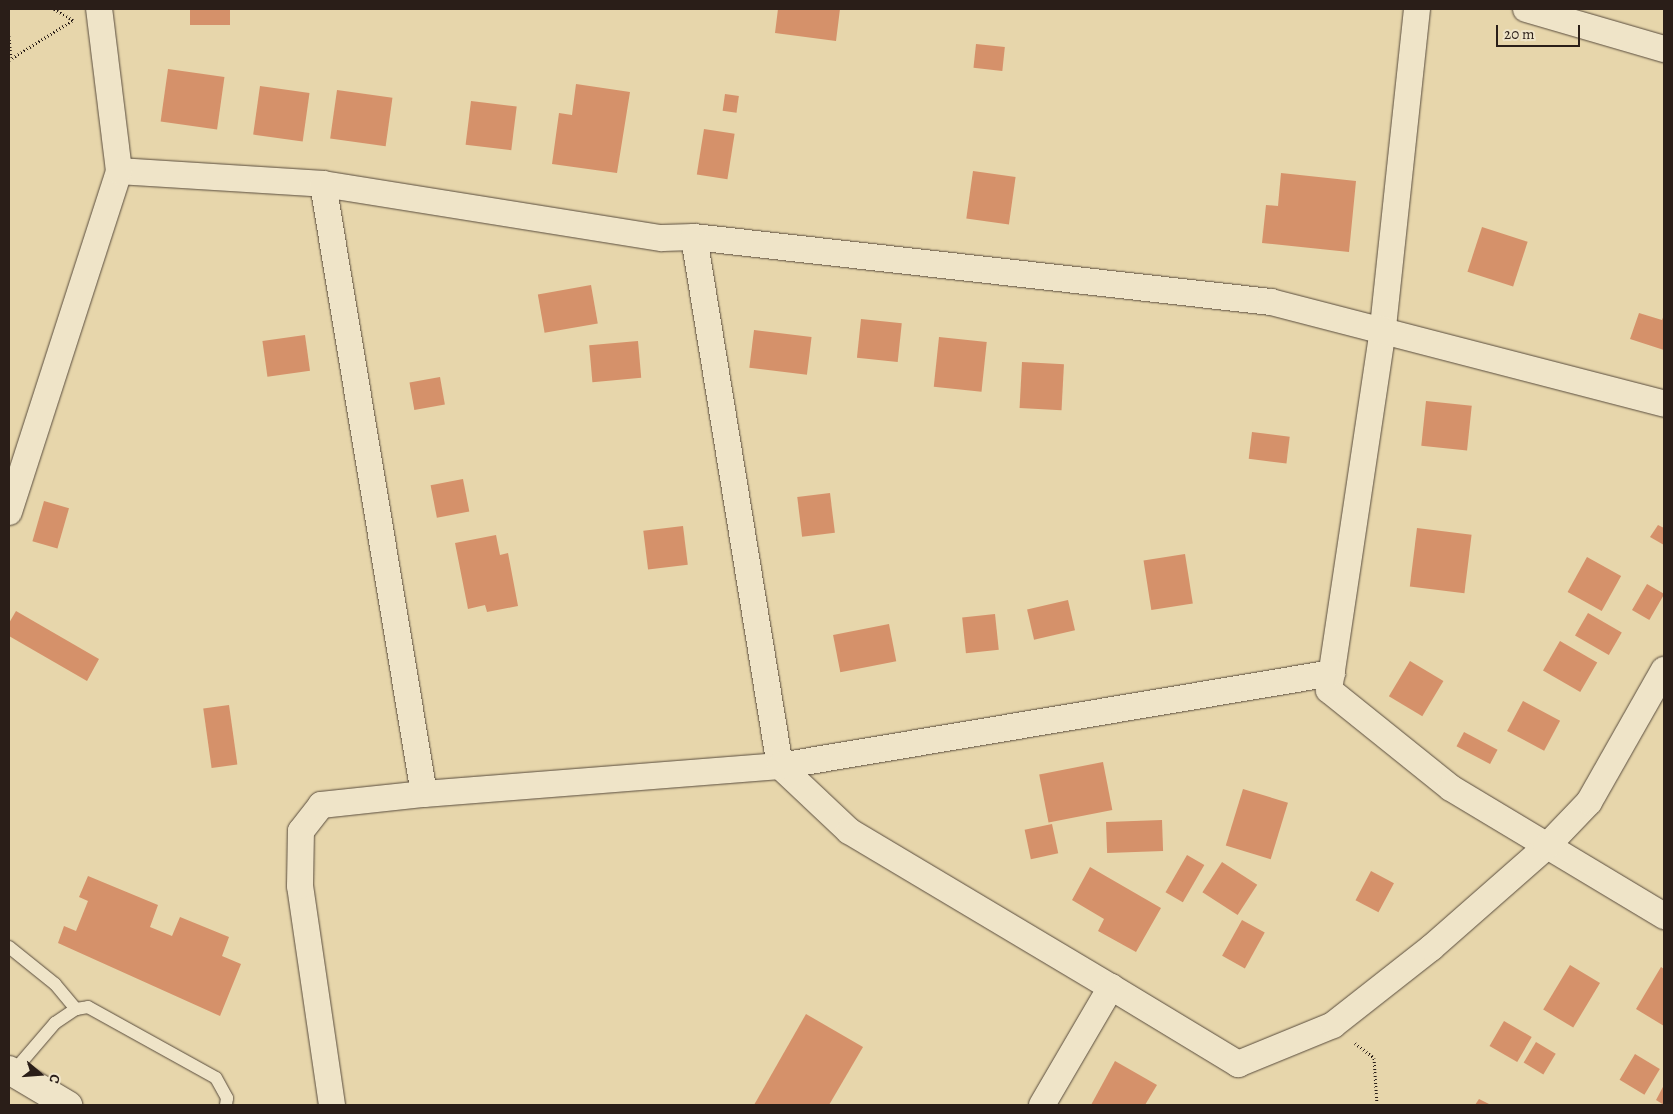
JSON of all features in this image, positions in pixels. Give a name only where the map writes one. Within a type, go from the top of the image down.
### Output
[{"type":"main road","points":[[11,1071],[68,1105]]},
{"type":"street","points":[[9,512],[119,170],[99,9]]},
{"type":"street","points":[[1417,9],[1383,330],[1330,690],[1451,788],[1546,847],[1664,916]]},
{"type":"street","points":[[1526,9],[1664,49]]},
{"type":"street","points":[[119,170],[323,184],[662,238],[694,237],[1270,302],[1664,404]]},
{"type":"street","points":[[323,184],[424,794]]},
{"type":"street","points":[[694,237],[780,766],[850,830],[1238,1064],[1333,1025],[1431,948],[1546,847],[1589,802],[1664,670]]},
{"type":"street","points":[[332,1105],[300,886],[301,831],[321,805],[424,794],[780,766],[1332,673]]},
{"type":"street","points":[[1042,1105],[1111,987]]},
{"type":"lane","points":[[9,947],[55,984],[76,1009]]},
{"type":"lane","points":[[11,1071],[55,1023],[76,1009],[88,1007],[216,1078],[227,1098],[226,1105]]},
{"type":"path","points":[[9,36],[10,58],[73,20]]},
{"type":"path","points":[[1333,1025],[1374,1058],[1377,1105]]},
{"type":"building","points":[[190,9],[230,9],[230,25],[190,25]]},
{"type":"building","points":[[778,9],[840,9],[836,41],[775,33]]},
{"type":"building","points":[[976,44],[1005,47],[1002,71],[973,68]]},
{"type":"building","points":[[168,69],[224,77],[217,129],[161,121]]},
{"type":"building","points":[[576,84],[630,92],[617,173],[552,164],[559,113],[572,115]]},
{"type":"building","points":[[260,86],[310,93],[303,141],[253,135]]},
{"type":"building","points":[[337,90],[392,98],[386,146],[330,139]]},
{"type":"building","points":[[725,94],[739,96],[736,113],[723,111]]},
{"type":"building","points":[[471,101],[517,107],[511,150],[466,145]]},
{"type":"building","points":[[704,129],[735,134],[727,179],[697,174]]},
{"type":"building","points":[[973,171],[1016,177],[1009,225],[966,219]]},
{"type":"building","points":[[1281,173],[1356,181],[1349,252],[1262,243],[1266,205],[1278,206]]},
{"type":"building","points":[[1482,227],[1528,242],[1513,287],[1467,272]]},
{"type":"building","points":[[591,285],[598,323],[545,333],[538,294]]},
{"type":"building","points":[[1639,313],[1662,320],[1664,315],[1664,350],[1630,339]]},
{"type":"building","points":[[861,319],[902,323],[898,362],[857,358]]},
{"type":"building","points":[[754,330],[812,337],[807,375],[749,368]]},
{"type":"building","points":[[305,335],[310,371],[267,377],[262,341]]},
{"type":"building","points":[[939,337],[987,342],[982,392],[934,387]]},
{"type":"building","points":[[638,341],[641,378],[592,382],[589,345]]},
{"type":"building","points":[[1022,362],[1064,364],[1062,410],[1020,408]]},
{"type":"building","points":[[440,377],[445,405],[414,410],[409,382]]},
{"type":"building","points":[[1426,401],[1472,406],[1467,451],[1421,446]]},
{"type":"building","points":[[1252,432],[1290,437],[1286,463],[1249,459]]},
{"type":"building","points":[[463,479],[469,511],[437,518],[431,485]]},
{"type":"building","points":[[830,493],[835,533],[802,537],[797,497]]},
{"type":"building","points":[[44,501],[69,508],[57,549],[32,541]]},
{"type":"building","points":[[1658,525],[1664,528],[1664,545],[1650,537]]},
{"type":"building","points":[[683,526],[688,565],[648,570],[643,531]]},
{"type":"building","points":[[1417,528],[1472,535],[1464,593],[1410,587]]},
{"type":"building","points":[[496,535],[500,555],[508,553],[518,606],[487,612],[485,605],[468,609],[455,543]]},
{"type":"building","points":[[1185,554],[1193,603],[1151,610],[1144,561]]},
{"type":"building","points":[[1587,557],[1621,576],[1602,611],[1568,592]]},
{"type":"building","points":[[1647,584],[1664,594],[1649,620],[1632,610]]},
{"type":"building","points":[[1068,600],[1075,630],[1034,640],[1027,609]]},
{"type":"building","points":[[16,611],[99,659],[87,681],[9,636],[9,623]]},
{"type":"building","points":[[1588,613],[1622,632],[1609,655],[1575,636]]},
{"type":"building","points":[[995,614],[999,650],[966,653],[962,617]]},
{"type":"building","points":[[889,624],[896,661],[840,672],[833,635]]},
{"type":"building","points":[[1560,641],[1597,662],[1580,692],[1543,670]]},
{"type":"building","points":[[1410,661],[1443,681],[1422,716],[1389,696]]},
{"type":"building","points":[[1523,701],[1560,721],[1544,751],[1507,731]]},
{"type":"building","points":[[229,705],[237,764],[212,768],[203,709]]},
{"type":"building","points":[[1464,732],[1498,750],[1490,764],[1456,746]]},
{"type":"building","points":[[1103,762],[1112,810],[1049,823],[1039,774]]},
{"type":"building","points":[[1243,789],[1288,803],[1271,859],[1226,845]]},
{"type":"building","points":[[1162,820],[1163,851],[1107,853],[1106,822]]},
{"type":"building","points":[[1052,824],[1058,853],[1031,859],[1025,830]]},
{"type":"building","points":[[1187,855],[1204,865],[1183,902],[1166,892]]},
{"type":"building","points":[[1222,862],[1257,885],[1238,915],[1202,892]]},
{"type":"building","points":[[1090,867],[1161,908],[1136,952],[1098,931],[1104,919],[1072,900]]},
{"type":"building","points":[[1371,871],[1394,883],[1378,912],[1356,900]]},
{"type":"building","points":[[88,876],[158,905],[150,927],[172,936],[180,917],[229,937],[222,956],[241,964],[220,1016],[58,943],[64,926],[76,931],[88,901],[79,897]]},
{"type":"building","points":[[1242,920],[1265,933],[1245,968],[1222,956]]},
{"type":"building","points":[[1570,965],[1600,983],[1573,1028],[1543,1010]]},
{"type":"building","points":[[1661,967],[1664,969],[1664,1026],[1636,1009]]},
{"type":"building","points":[[806,1014],[863,1047],[829,1105],[754,1105]]},
{"type":"building","points":[[1504,1021],[1532,1037],[1517,1062],[1490,1046]]},
{"type":"building","points":[[1536,1042],[1556,1054],[1543,1074],[1524,1063]]},
{"type":"building","points":[[1635,1054],[1660,1069],[1644,1095],[1620,1080]]},
{"type":"building","points":[[1115,1061],[1157,1085],[1145,1105],[1091,1105]]},
{"type":"building","points":[[1664,1085],[1664,1105],[1656,1100]]},
{"type":"building","points":[[1479,1099],[1491,1105],[1475,1105]]}]
